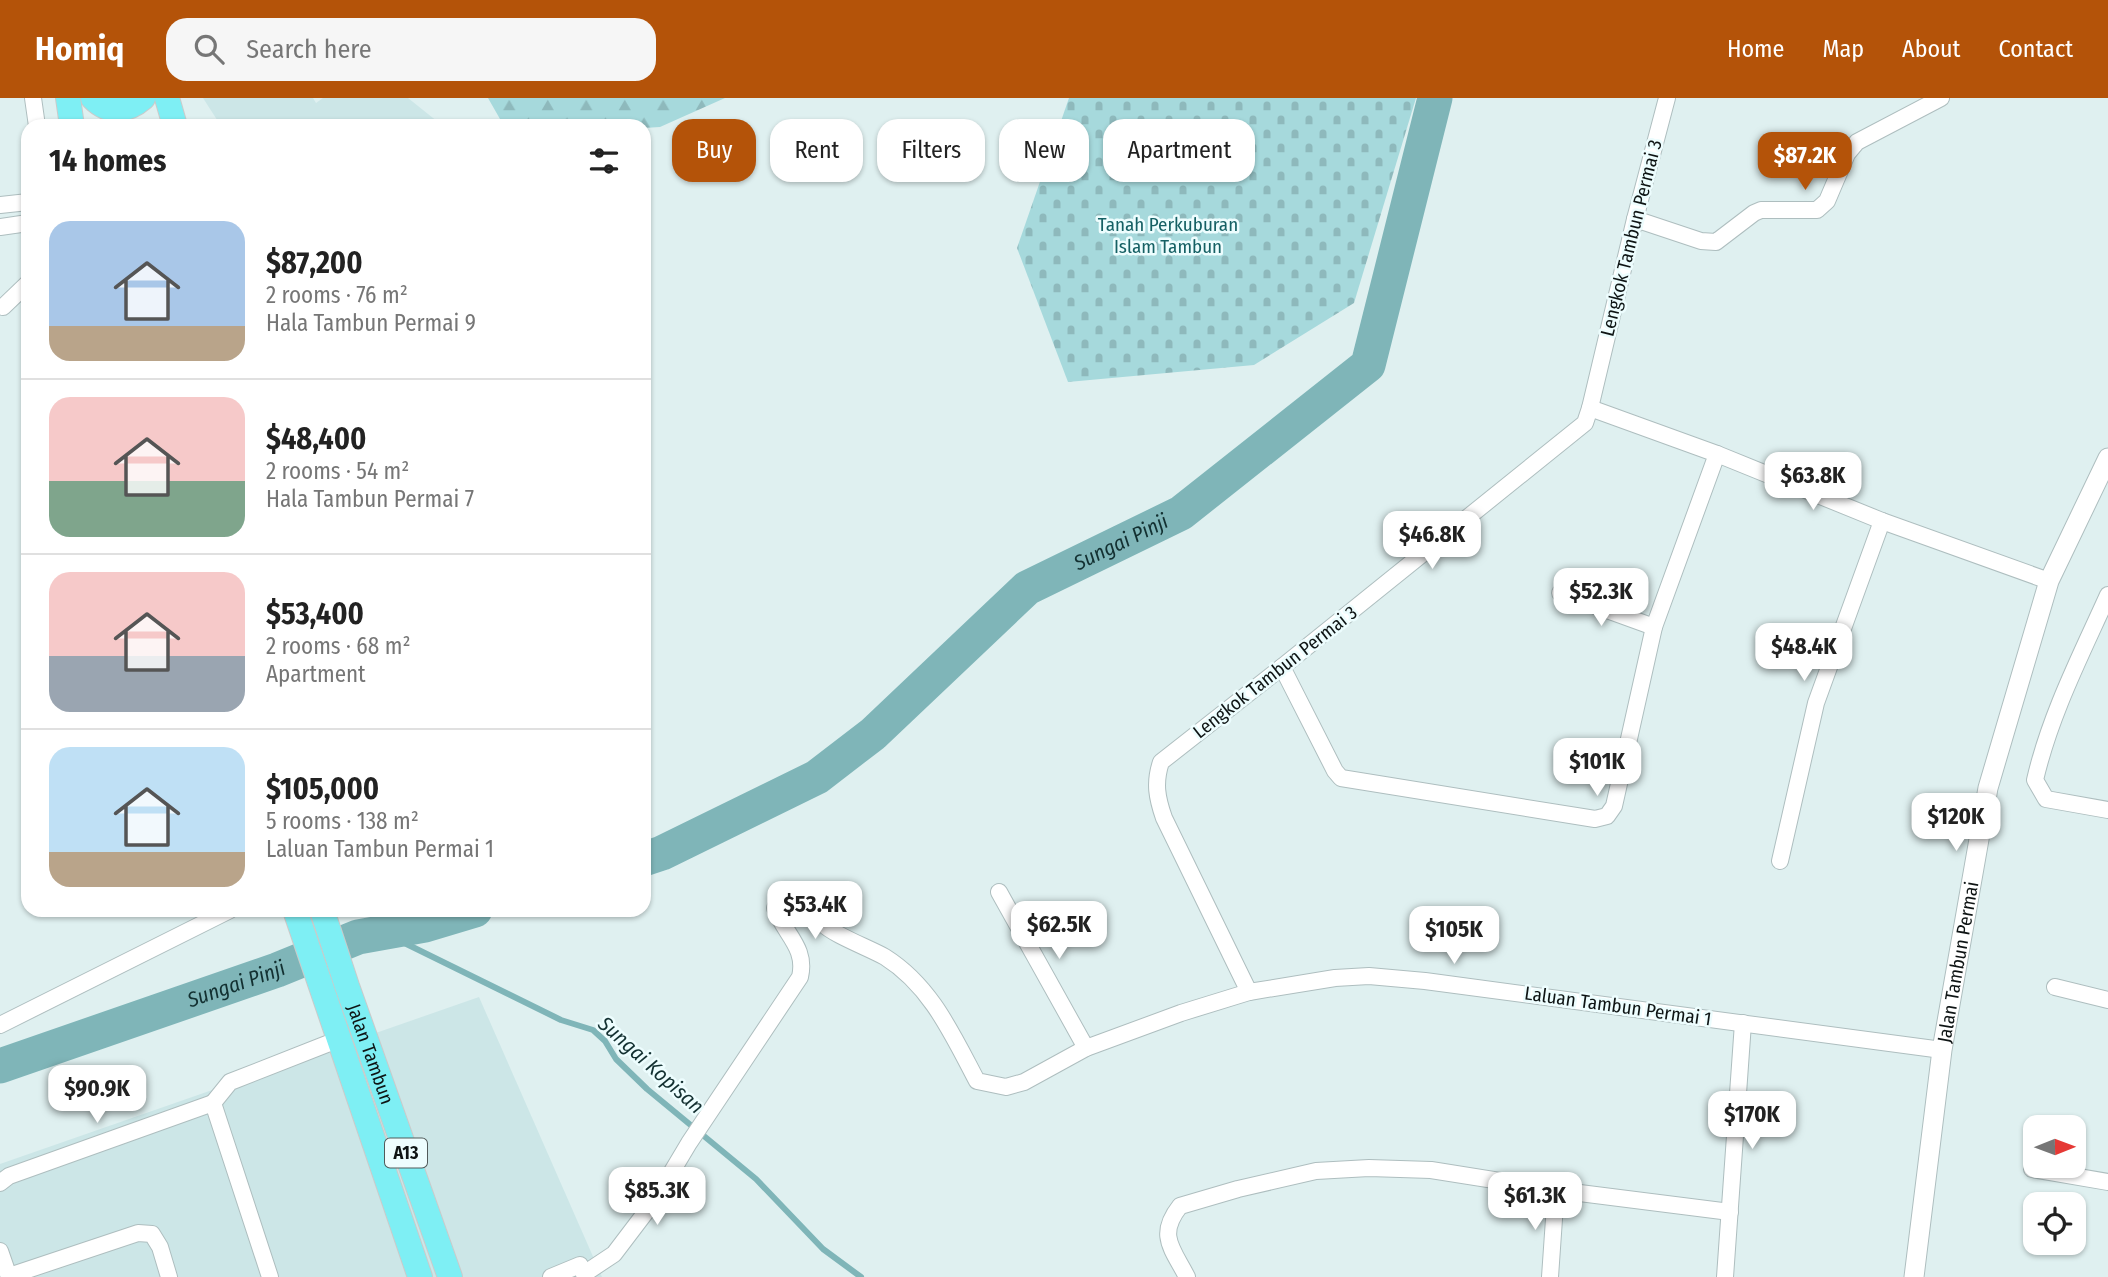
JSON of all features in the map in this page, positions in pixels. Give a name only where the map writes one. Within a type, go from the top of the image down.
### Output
[{"type":"main road","points":[[68,98],[71,119]]},
{"type":"main road","points":[[93,98],[100,106],[114,110],[132,108],[144,98]]},
{"type":"main road","points":[[167,98],[173,119]]},
{"type":"main road","name":"Jalan Tambun","points":[[297,917],[420,1277]]},
{"type":"main road","name":"Jalan Tambun","points":[[324,917],[450,1277]]},
{"type":"street","points":[[33,98],[36,119]]},
{"type":"street","name":"Lengkok Tambun Permai 3","points":[[1249,992],[1164,818],[1157,797],[1156,777],[1161,762],[1585,423],[1667,98]]},
{"type":"street","points":[[1635,219],[1701,241],[1716,242],[1761,210],[1817,210],[1827,201],[1847,154],[1857,142],[1941,98]]},
{"type":"street","points":[[0,205],[21,203]]},
{"type":"street","points":[[0,227],[21,224]]},
{"type":"street","points":[[3,306],[21,289]]},
{"type":"street","points":[[1590,408],[1717,454],[1882,521],[2049,581]]},
{"type":"street","points":[[1282,667],[1341,778],[1601,819],[1607,816],[1614,806],[1654,627],[1717,454]]},
{"type":"street","name":"Jalan Tambun Permai","points":[[1914,1277],[1942,1050],[1988,788],[2049,581],[2108,458]]},
{"type":"street","points":[[1780,861],[1816,703],[1882,521]]},
{"type":"street","points":[[1560,593],[1654,627]]},
{"type":"street","points":[[2108,595],[2068,684],[2042,750],[2035,779],[2046,799],[2108,810]]},
{"type":"street","name":"Laluan Tambun Permai 1","points":[[585,1275],[614,1254],[655,1200],[689,1143],[800,977],[803,964],[798,948],[775,908],[779,900],[799,890],[806,895],[823,925],[887,958],[919,985],[939,1011],[977,1080],[1006,1087],[1024,1082],[1086,1048],[1181,1013],[1249,992],[1335,978],[1369,976],[1425,981],[1942,1050]]},
{"type":"street","points":[[999,892],[1086,1048]]},
{"type":"street","points":[[0,1025],[216,917]]},
{"type":"street","points":[[2055,987],[2108,1000]]},
{"type":"street","points":[[1726,1277],[1742,1023]]},
{"type":"street","points":[[0,1183],[9,1176],[213,1103],[230,1082],[337,1040]]},
{"type":"street","points":[[213,1103],[270,1277]]},
{"type":"street","points":[[1187,1277],[1167,1238],[1167,1226],[1180,1206],[1316,1171],[1369,1168],[1431,1170],[1556,1190],[1730,1212]]},
{"type":"street","points":[[2085,1178],[2108,1182]]},
{"type":"street","points":[[1550,1277],[1556,1190]]},
{"type":"street","points":[[0,1251],[9,1276],[138,1233],[152,1234],[160,1247],[169,1277]]},
{"type":"street","points":[[551,1277],[580,1265],[585,1275]]},
{"type":"shaded area","points":[[203,98],[313,98],[316,103],[323,98],[408,98],[434,119],[216,119]]},
{"type":"shaded area","points":[[479,997],[602,1277],[0,1277],[0,1164]]},
{"type":"green space","points":[[488,98],[725,98],[678,119],[672,119],[672,122],[660,127],[651,128],[651,119],[500,119]]},
{"type":"green space","name":"Tanah Perkuburan Islam Tambun","points":[[1069,98],[1416,98],[1354,303],[1254,365],[1068,382],[1017,248],[1040,182],[1089,182],[1089,119],[1062,119]]},
{"type":"waterway","name":"Sungai Pinji","points":[[651,857],[817,777],[873,734],[1027,588],[1181,513],[1368,365],[1435,98]]},
{"type":"waterway","name":"Sungai Pinji","points":[[0,1066],[277,970],[358,937],[425,925],[452,917]]},
{"type":"waterway","name":"Sungai Kopisan","points":[[382,932],[561,1020],[593,1030],[605,1041],[616,1059],[647,1089],[756,1179],[823,1249],[861,1277]]}]
